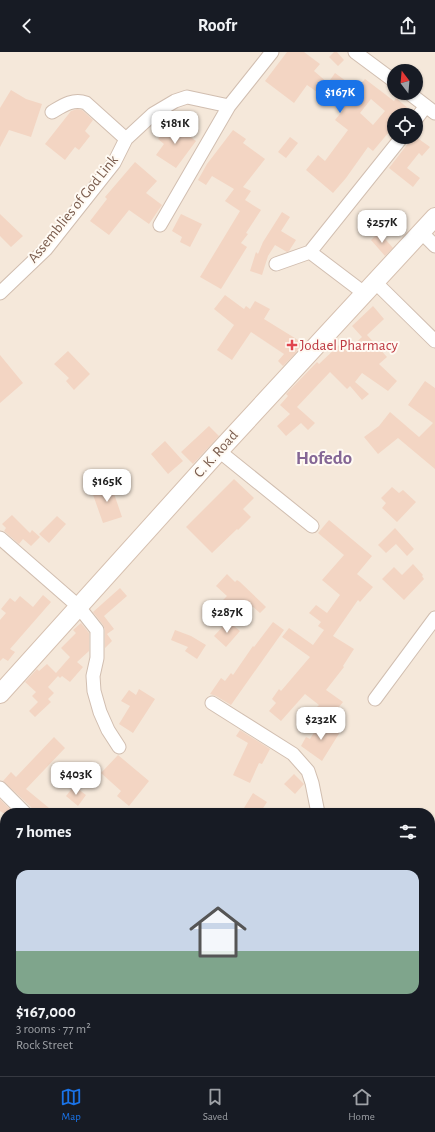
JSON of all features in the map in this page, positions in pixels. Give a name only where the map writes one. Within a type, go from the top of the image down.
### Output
[{"type":"street","points":[[160,225],[229,106],[272,52]]},
{"type":"street","points":[[355,52],[387,77]]},
{"type":"street","points":[[52,112],[73,102],[86,102],[126,139],[153,114],[175,100],[187,97],[229,106]]},
{"type":"street","points":[[419,100],[431,109]]},
{"type":"street","name":"Assemblies of God Link","points":[[0,293],[46,249],[114,163],[126,139]]},
{"type":"street","points":[[276,264],[310,252],[396,144]]},
{"type":"street","name":"C. K. Road","points":[[0,694],[219,451],[369,287],[422,233],[435,217]]},
{"type":"street","points":[[422,233],[435,246]]},
{"type":"street","points":[[310,252],[369,287],[435,340]]},
{"type":"street","points":[[219,451],[312,526]]},
{"type":"street","points":[[0,538],[78,606],[97,630],[98,658],[92,676],[94,691],[100,712],[108,730],[119,746]]},
{"type":"street","points":[[375,699],[435,618]]},
{"type":"street","points":[[212,703],[293,754],[308,771],[317,808]]},
{"type":"street","points":[[0,788],[20,808]]},
{"type":"shaded area","points":[[0,52],[435,52],[435,808],[0,808]]},
{"type":"building","points":[[287,52],[304,52],[320,64],[314,71],[328,83],[335,73],[357,89],[365,79],[387,96],[387,100],[398,100],[408,108],[387,108],[387,134],[373,151],[368,147],[346,178],[333,193],[306,170],[318,155],[325,161],[348,130],[335,120],[343,110],[307,85],[294,103],[265,81]],"holes":[[[371,99],[385,111],[373,125],[360,113]]]},
{"type":"building","points":[[334,52],[337,52],[344,60],[338,66],[329,57]]},
{"type":"building","points":[[11,90],[26,99],[42,104],[31,137],[9,130],[0,147],[0,108]]},
{"type":"building","points":[[77,109],[82,110],[93,120],[85,131],[90,136],[79,150],[75,147],[65,160],[45,144],[71,111]]},
{"type":"building","points":[[171,122],[196,141],[176,168],[156,155],[164,144],[158,139]]},
{"type":"building","points":[[233,130],[246,139],[243,143],[265,159],[243,187],[251,191],[245,200],[261,210],[246,233],[248,234],[241,243],[247,247],[221,289],[200,277],[240,211],[225,201],[234,189],[212,176],[206,185],[198,180],[207,164]]},
{"type":"building","points":[[290,137],[298,143],[286,158],[278,152]]},
{"type":"building","points":[[423,142],[430,147],[422,156],[419,153],[407,168],[420,178],[413,187],[389,168],[408,144],[423,144]]},
{"type":"building","points":[[135,162],[157,181],[146,193],[162,205],[149,224],[129,210],[109,235],[90,221],[107,199],[105,197]]},
{"type":"building","points":[[282,212],[290,217],[281,231],[296,240],[287,252],[275,245],[268,256],[262,275],[250,271],[256,252],[258,254],[263,242]]},
{"type":"building","points":[[0,214],[23,236],[11,247],[0,236]]},
{"type":"building","points":[[181,214],[202,224],[190,247],[180,242],[182,237],[172,231]]},
{"type":"building","points":[[379,232],[393,248],[385,256],[371,240]]},
{"type":"building","points":[[225,295],[244,309],[246,306],[250,309],[255,301],[270,309],[264,319],[303,342],[295,354],[283,366],[278,361],[284,354],[251,332],[232,360],[217,350],[234,325],[214,309]]},
{"type":"building","points":[[373,306],[384,319],[367,335],[387,357],[379,364],[397,381],[388,391],[362,373],[355,382],[369,394],[362,400],[350,386],[347,389],[330,372],[297,407],[315,423],[308,430],[301,423],[286,436],[277,426],[290,414],[280,405],[288,396],[286,394],[317,362],[319,364],[340,344],[347,351],[362,337],[352,326]]},
{"type":"building","points":[[68,351],[90,374],[74,390],[66,381],[69,378],[54,364]]},
{"type":"building","points":[[0,355],[23,383],[0,403]]},
{"type":"building","points":[[425,381],[435,388],[435,469],[398,438],[378,454],[364,437],[379,426],[390,412],[419,437],[433,423],[408,405]]},
{"type":"building","points":[[209,426],[219,436],[193,464],[181,452]]},
{"type":"building","points":[[165,441],[183,461],[168,474],[151,454]]},
{"type":"building","points":[[234,479],[254,498],[243,509],[251,517],[212,553],[186,527]]},
{"type":"building","points":[[110,482],[122,517],[103,523],[91,489]]},
{"type":"building","points":[[392,487],[399,493],[403,490],[416,502],[397,522],[382,508],[386,503],[381,498]]},
{"type":"building","points":[[12,515],[30,533],[32,530],[40,537],[31,546],[23,539],[19,544],[4,531],[6,528],[2,524]]},
{"type":"building","points":[[57,516],[66,524],[49,543],[39,534]]},
{"type":"building","points":[[329,520],[372,556],[357,574],[373,587],[360,602],[358,600],[333,636],[354,649],[343,666],[344,667],[326,690],[343,702],[331,717],[317,707],[319,705],[305,694],[281,721],[269,711],[276,703],[272,699],[279,689],[281,691],[310,657],[282,637],[289,628],[313,645],[324,630],[318,626],[321,622],[309,613],[316,605],[327,613],[340,595],[322,580],[344,555],[318,533]]},
{"type":"building","points":[[395,528],[414,549],[407,556],[396,544],[386,553],[378,545]]},
{"type":"building","points":[[413,564],[423,575],[422,576],[424,579],[404,600],[382,579],[394,567],[402,575]]},
{"type":"building","points":[[227,574],[235,582],[237,580],[240,582],[266,607],[260,613],[245,600],[231,614],[220,603],[227,596],[216,586]]},
{"type":"building","points":[[120,588],[127,596],[104,616],[114,629],[107,634],[112,641],[105,648],[105,630],[93,612]]},
{"type":"building","points":[[43,595],[51,602],[10,649],[15,652],[8,661],[3,658],[0,661],[0,620],[6,613],[1,609],[10,598],[15,602],[20,596],[33,607]]},
{"type":"building","points":[[228,621],[240,631],[226,647],[214,636]]},
{"type":"building","points":[[273,622],[284,630],[231,705],[210,694],[221,678],[225,681],[231,673],[233,675],[253,646],[254,647]]},
{"type":"building","points":[[81,623],[89,633],[89,651],[77,662],[83,667],[70,682],[62,676],[60,678],[58,676],[48,687],[54,693],[48,699],[51,702],[35,717],[29,711],[38,702],[32,696],[36,692],[25,682],[37,669],[39,671],[47,664],[56,673],[70,657],[61,648],[76,633],[73,630]]},
{"type":"building","points":[[175,630],[191,636],[206,645],[197,659],[185,651],[188,647],[171,640]]},
{"type":"building","points":[[139,689],[155,699],[133,733],[119,724],[130,706],[121,701],[129,690],[136,695]]},
{"type":"building","points":[[321,721],[340,732],[322,761],[301,746],[306,737],[310,739]]},
{"type":"building","points":[[240,730],[270,749],[262,764],[259,763],[250,783],[233,775],[248,743],[236,736]]},
{"type":"building","points":[[54,737],[65,748],[26,789],[49,808],[31,808],[3,781],[11,772],[16,777]]},
{"type":"building","points":[[118,755],[149,781],[129,806],[117,796],[121,791],[101,773]]},
{"type":"building","points":[[294,774],[304,784],[295,794],[284,784]]},
{"type":"building","points":[[74,786],[86,795],[78,806],[66,796]]},
{"type":"building","points":[[253,793],[267,802],[263,808],[244,808]]},
{"type":"building","points":[[0,799],[9,808],[0,808]]},
{"type":"place","name":"Jodael Pharmacy","points":[[292,345]]},
{"type":"district","name":"Hofedo","points":[[324,458]]}]
